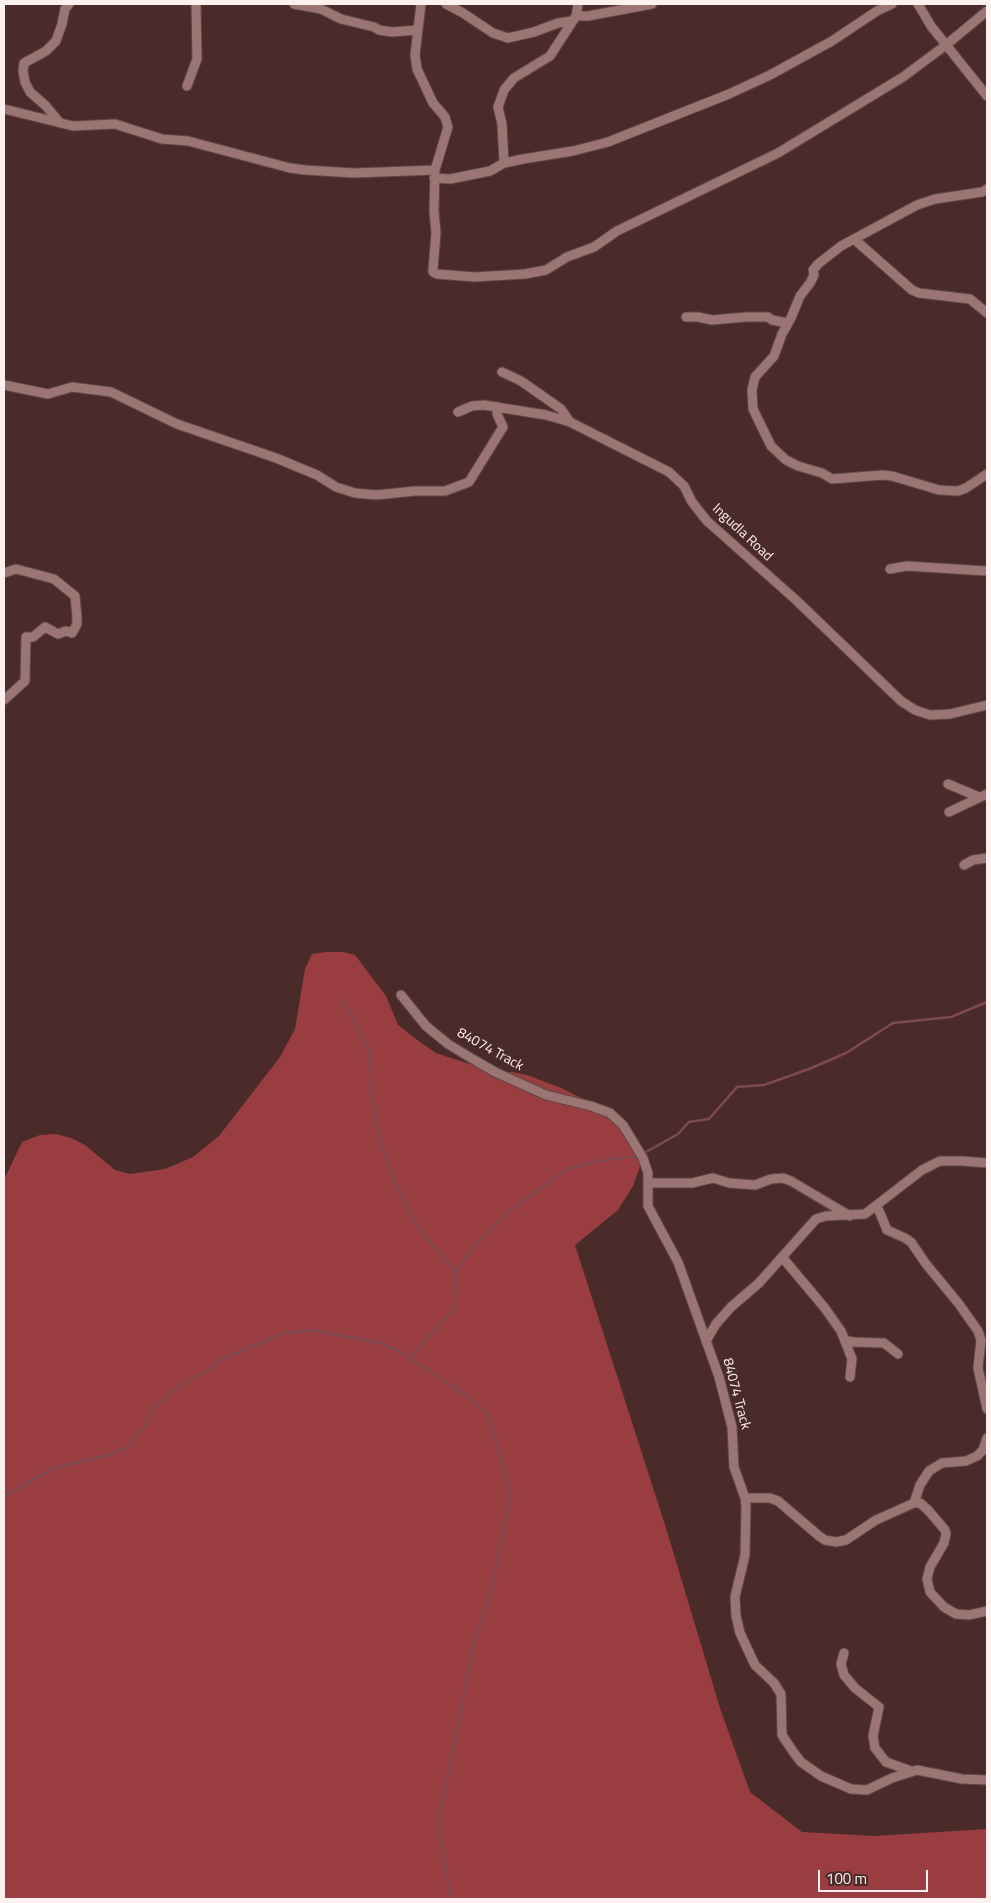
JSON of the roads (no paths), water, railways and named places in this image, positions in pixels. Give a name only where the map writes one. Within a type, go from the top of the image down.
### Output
[{"type":"street","points":[[60,123],[46,106],[30,92],[25,82],[23,70],[24,63],[46,52],[56,42],[65,9],[69,4]]},
{"type":"street","points":[[187,86],[197,59],[196,4]]},
{"type":"street","points":[[294,4],[321,9],[340,19],[374,27],[379,30],[392,32],[417,30]]},
{"type":"street","points":[[421,4],[415,55],[417,69],[433,103],[445,117],[448,127],[435,174],[436,233],[432,263],[433,272],[453,276],[493,277],[546,270],[567,257],[594,247],[618,231],[778,154],[903,77],[987,11]]},
{"type":"street","points":[[446,4],[493,33],[508,38],[574,19],[652,4]]},
{"type":"street","points":[[504,163],[502,124],[498,107],[504,90],[514,78],[550,56],[574,19],[578,4]]},
{"type":"street","points":[[4,109],[80,127],[115,124],[162,139],[188,141],[290,168],[435,174],[450,179],[490,171],[504,163],[573,151],[608,142],[729,94],[792,64],[832,41],[877,11],[892,4]]},
{"type":"street","points":[[918,4],[931,26],[987,96]]},
{"type":"street","points":[[987,190],[936,199],[917,205],[841,246],[813,270],[814,275],[800,296],[774,356],[755,377],[752,390],[753,409],[771,446],[786,460],[798,466],[822,473],[832,479],[892,476],[938,490],[962,490],[987,474]]},
{"type":"street","points":[[854,239],[912,290],[919,293],[970,299],[987,313]]},
{"type":"street","points":[[686,317],[698,316],[712,320],[768,317],[772,320],[788,322]]},
{"type":"street","points":[[502,372],[521,381],[561,410],[570,422]]},
{"type":"street","points":[[4,385],[48,394],[72,386],[111,392],[177,424],[276,458],[317,475],[336,487],[355,493],[376,495],[416,491],[445,491],[468,482],[502,427],[497,414],[498,407]]},
{"type":"street","name":"Ingudla Road","points":[[458,412],[476,405],[546,415],[570,422],[676,477],[707,521],[796,600],[895,696],[910,707],[922,713],[942,715],[987,704]]},
{"type":"street","points":[[890,569],[907,566],[987,571]]},
{"type":"street","points":[[4,573],[16,568],[54,579],[75,596],[77,617],[72,633],[66,631],[58,634],[45,627],[33,637],[26,637],[25,681],[4,700]]},
{"type":"street","points":[[948,784],[983,795]]},
{"type":"street","points":[[949,812],[983,795]]},
{"type":"street","points":[[964,865],[973,860],[987,858]]},
{"type":"street","name":"84074 Track","points":[[401,995],[426,1026],[448,1044],[495,1072],[546,1094],[610,1113],[623,1125],[643,1158],[648,1173],[648,1206],[678,1262],[719,1377],[732,1426],[734,1467],[745,1498],[746,1542],[745,1556],[735,1597],[736,1616],[740,1633],[755,1665],[774,1683],[781,1694],[781,1726],[786,1743],[801,1762],[810,1769],[832,1782],[851,1789],[867,1790],[892,1778],[911,1772],[922,1771],[962,1779],[987,1780]]},
{"type":"street","points":[[706,1341],[716,1324],[731,1307],[759,1283],[816,1219],[826,1216],[865,1214],[931,1164],[949,1160],[987,1163]]},
{"type":"street","points":[[648,1183],[692,1183],[713,1178],[729,1183],[750,1185],[783,1178],[850,1216]]},
{"type":"street","points":[[877,1206],[887,1230],[908,1240],[960,1304],[979,1335],[983,1353],[979,1375],[987,1409]]},
{"type":"street","points":[[782,1257],[824,1307],[845,1340],[852,1359],[850,1377]]},
{"type":"street","points":[[845,1340],[859,1343],[884,1343],[898,1354]]},
{"type":"street","points":[[914,1503],[920,1485],[929,1471],[942,1463],[966,1461],[977,1456],[987,1438]]},
{"type":"street","points":[[745,1498],[770,1498],[778,1501],[819,1536],[825,1540],[836,1542],[846,1540],[868,1524],[914,1503],[924,1506],[946,1534],[944,1543],[930,1567],[927,1579],[930,1592],[944,1607],[956,1614],[969,1615],[987,1611]]},
{"type":"street","points":[[844,1653],[841,1664],[844,1675],[855,1688],[879,1707],[873,1736],[875,1748],[886,1762],[911,1772]]},
{"type":"waterway","points":[[342,998],[369,1051],[372,1097],[380,1141],[397,1187],[418,1228],[456,1272]]},
{"type":"waterway","points":[[646,1152],[678,1134],[689,1122],[709,1119],[737,1087],[764,1085],[809,1069],[846,1053],[893,1023],[951,1017],[987,1002]]},
{"type":"waterway","points":[[410,1358],[454,1308],[456,1272],[471,1250],[508,1212],[567,1169],[599,1161],[638,1156]]},
{"type":"waterway","points":[[4,1496],[54,1468],[108,1455],[126,1448],[144,1428],[156,1406],[178,1387],[205,1372],[220,1360],[284,1333],[309,1330],[377,1342],[401,1352],[464,1394],[488,1414],[511,1496],[491,1590],[472,1650],[438,1823],[451,1899]]}]
